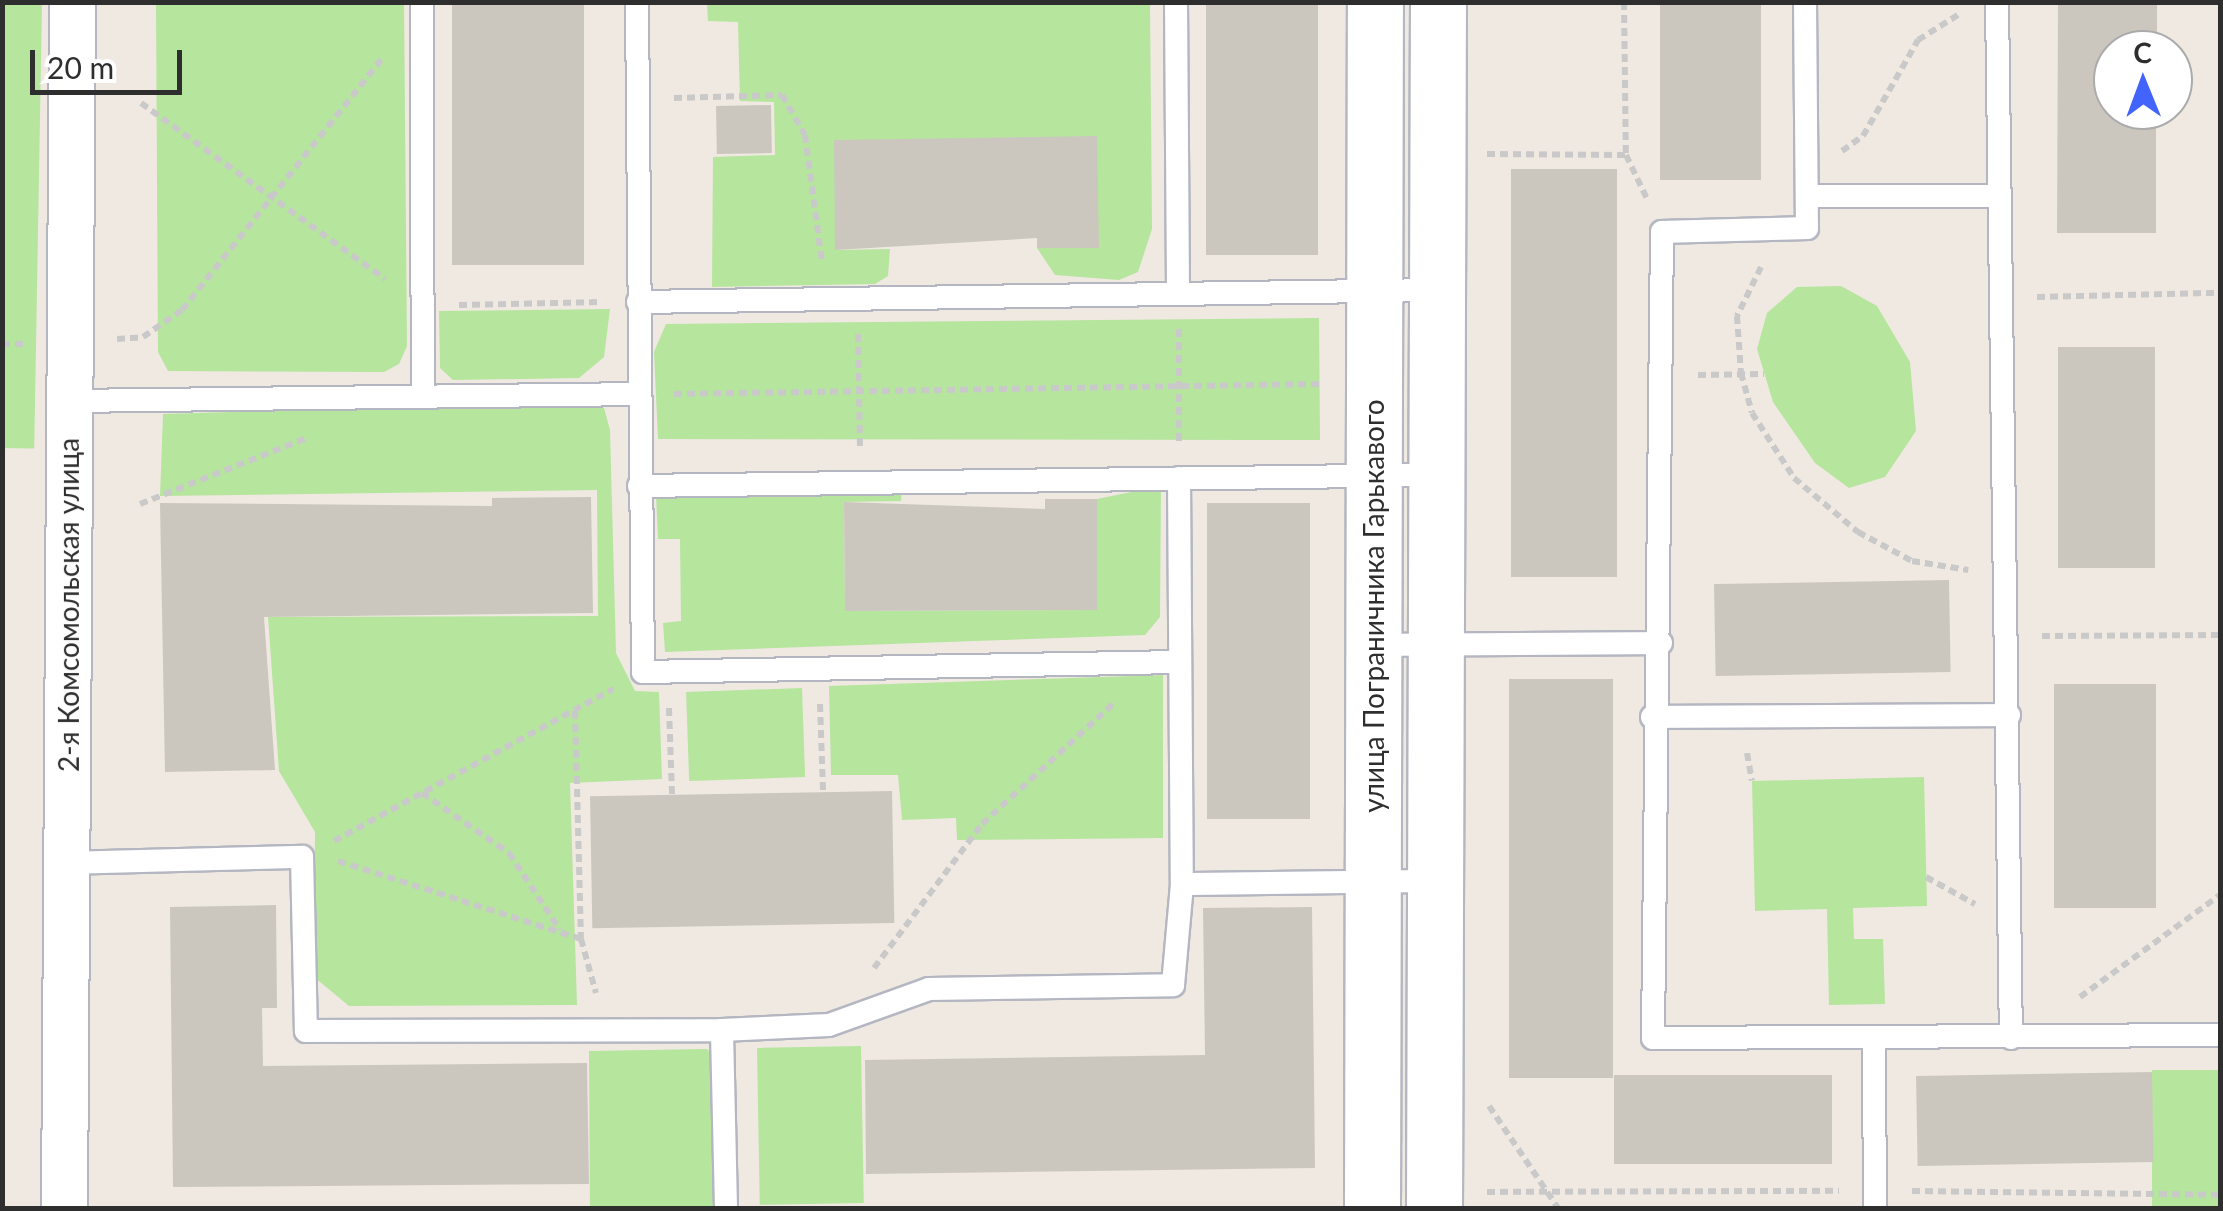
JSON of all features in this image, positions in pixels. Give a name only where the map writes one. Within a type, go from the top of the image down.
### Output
[{"type":"street","name":"2-я Комсомольская улица","points":[[64,1208],[72,2]]},
{"type":"street","name":"улица Пограничника Гарькавого","points":[[1372,1208],[1375,2]]},
{"type":"street","points":[[1434,1208],[1438,2]]},
{"type":"lane","points":[[638,2],[638,302],[647,394],[640,486],[643,672],[1180,662]]},
{"type":"lane","points":[[1176,2],[1178,292]]},
{"type":"lane","points":[[1805,2],[1807,228],[1662,232],[1661,643],[1652,717],[1653,1038],[2220,1036]]},
{"type":"lane","points":[[1997,2],[1998,574],[1999,636],[2009,715],[2007,922],[2011,1038]]},
{"type":"lane","points":[[422,5],[423,397]]},
{"type":"lane","points":[[1806,185],[1996,196]]},
{"type":"lane","points":[[638,302],[1437,290]]},
{"type":"lane","points":[[70,401],[647,394]]},
{"type":"lane","points":[[640,486],[1436,475]]},
{"type":"lane","points":[[66,863],[308,854],[306,1031],[722,1030],[829,1025],[929,989],[1173,985],[1182,884],[1179,478]]},
{"type":"lane","points":[[1373,645],[1661,643]]},
{"type":"lane","points":[[1652,717],[2009,715]]},
{"type":"lane","points":[[1182,884],[1435,881]]},
{"type":"lane","points":[[722,1030],[726,1208]]},
{"type":"lane","points":[[1874,1039],[1875,1208]]},
{"type":"path","points":[[1624,2],[1626,155],[1662,232]]},
{"type":"path","points":[[1806,185],[1864,136],[1918,40],[1980,2]]},
{"type":"path","points":[[143,337],[182,310],[422,5]]},
{"type":"path","points":[[638,98],[782,95],[805,136],[823,271]]},
{"type":"path","points":[[141,103],[270,200],[423,306],[638,302]]},
{"type":"path","points":[[1486,154],[1626,155]]},
{"type":"path","points":[[1807,228],[1758,269],[1738,316],[1740,373],[1752,413],[1794,478],[1858,532],[1912,561],[1998,574]]},
{"type":"path","points":[[1995,298],[2220,293]]},
{"type":"path","points":[[858,323],[860,484]]},
{"type":"path","points":[[1178,336],[1179,478]]},
{"type":"path","points":[[1662,376],[1764,374]]},
{"type":"path","points":[[647,394],[1317,384]]},
{"type":"path","points":[[140,504],[329,430]]},
{"type":"path","points":[[1999,636],[2220,635]]},
{"type":"path","points":[[308,854],[598,698]]},
{"type":"path","points":[[829,1025],[982,824],[1110,707]]},
{"type":"path","points":[[575,711],[581,939],[588,969]]},
{"type":"path","points":[[821,735],[823,792]]},
{"type":"path","points":[[670,748],[672,795]]},
{"type":"path","points":[[422,794],[509,853],[561,932]]},
{"type":"path","points":[[308,854],[366,865],[581,939]]},
{"type":"path","points":[[1926,877],[2007,922]]},
{"type":"path","points":[[2011,1038],[2124,971],[2220,895]]},
{"type":"path","points":[[1482,1096],[1558,1208]]},
{"type":"green space","points":[[3,2],[42,3],[34,449],[2,448]]},
{"type":"green space","points":[[156,3],[404,3],[407,346],[399,364],[384,372],[168,371],[158,352]]},
{"type":"green space","points":[[707,3],[1150,3],[1152,229],[1138,272],[1119,280],[1055,275],[1037,248],[1099,248],[835,140],[835,250],[890,249],[888,276],[875,284],[712,287],[713,157],[775,155],[774,102],[740,101],[738,22],[708,21]]},
{"type":"green space","points":[[1841,286],[1877,306],[1910,362],[1916,431],[1885,477],[1849,488],[1815,463],[1773,402],[1757,349],[1767,313],[1797,287]]},
{"type":"green space","points":[[610,309],[604,357],[579,378],[453,380],[440,368],[439,311]]},
{"type":"green space","points":[[1319,318],[1320,440],[658,439],[654,352],[666,324]]},
{"type":"green space","points":[[578,402],[604,408],[610,430],[616,653],[635,691],[659,692],[662,779],[570,783],[577,1005],[349,1006],[314,977],[315,832],[279,771],[268,617],[598,616],[597,490],[160,496],[163,414]]},
{"type":"green space","points":[[1161,486],[1160,617],[1145,635],[665,652],[663,623],[681,621],[680,539],[658,539],[656,495],[902,489],[901,501],[844,502],[845,611],[1097,610],[1097,499]]},
{"type":"green space","points":[[1163,675],[1163,838],[957,840],[956,818],[902,820],[898,775],[831,775],[829,686]]},
{"type":"green space","points":[[802,688],[805,777],[689,781],[686,692]]},
{"type":"green space","points":[[1924,777],[1927,906],[1853,908],[1854,939],[1883,939],[1885,1004],[1829,1005],[1827,909],[1755,911],[1752,781]]},
{"type":"green space","points":[[861,1046],[864,1203],[760,1205],[757,1048]]},
{"type":"green space","points":[[707,1049],[716,1060],[715,1207],[590,1207],[589,1051]]},
{"type":"green space","points":[[2152,1070],[2220,1070],[2220,1208],[2152,1208]]},
{"type":"building","points":[[452,2],[584,2],[584,265],[452,265]]},
{"type":"building","points":[[1206,2],[1318,2],[1318,255],[1206,255]]},
{"type":"building","points":[[1660,2],[1761,2],[1761,180],[1660,180]]},
{"type":"building","points":[[2058,2],[2157,2],[2157,30],[2093,30],[2093,130],[2156,130],[2156,233],[2057,233]]},
{"type":"building","points":[[771,105],[772,153],[717,154],[716,106]]},
{"type":"building","points":[[1097,136],[1099,248],[1037,248],[1037,238],[835,250],[834,140]]},
{"type":"building","points":[[1511,169],[1617,169],[1617,577],[1511,577]]},
{"type":"building","points":[[2058,347],[2155,347],[2155,568],[2058,568]]},
{"type":"building","points":[[591,497],[593,613],[264,617],[275,770],[165,772],[160,503],[492,506],[492,498]]},
{"type":"building","points":[[1045,499],[1097,499],[1097,610],[845,611],[844,502],[1045,509]]},
{"type":"building","points":[[1207,503],[1310,503],[1310,819],[1207,819]]},
{"type":"building","points":[[1949,580],[1951,672],[1716,676],[1714,584]]},
{"type":"building","points":[[1509,679],[1613,679],[1613,1078],[1509,1078]]},
{"type":"building","points":[[2054,684],[2156,684],[2156,908],[2054,908]]},
{"type":"building","points":[[892,791],[894,923],[592,928],[590,796]]},
{"type":"building","points":[[276,905],[277,1008],[262,1008],[263,1066],[587,1063],[589,1184],[173,1187],[170,907]]},
{"type":"building","points":[[1312,907],[1315,1168],[866,1174],[865,1060],[1205,1055],[1203,908]]},
{"type":"building","points":[[2152,1072],[2154,1162],[1918,1166],[1916,1076]]},
{"type":"building","points":[[1614,1075],[1832,1075],[1832,1164],[1614,1164]]}]
